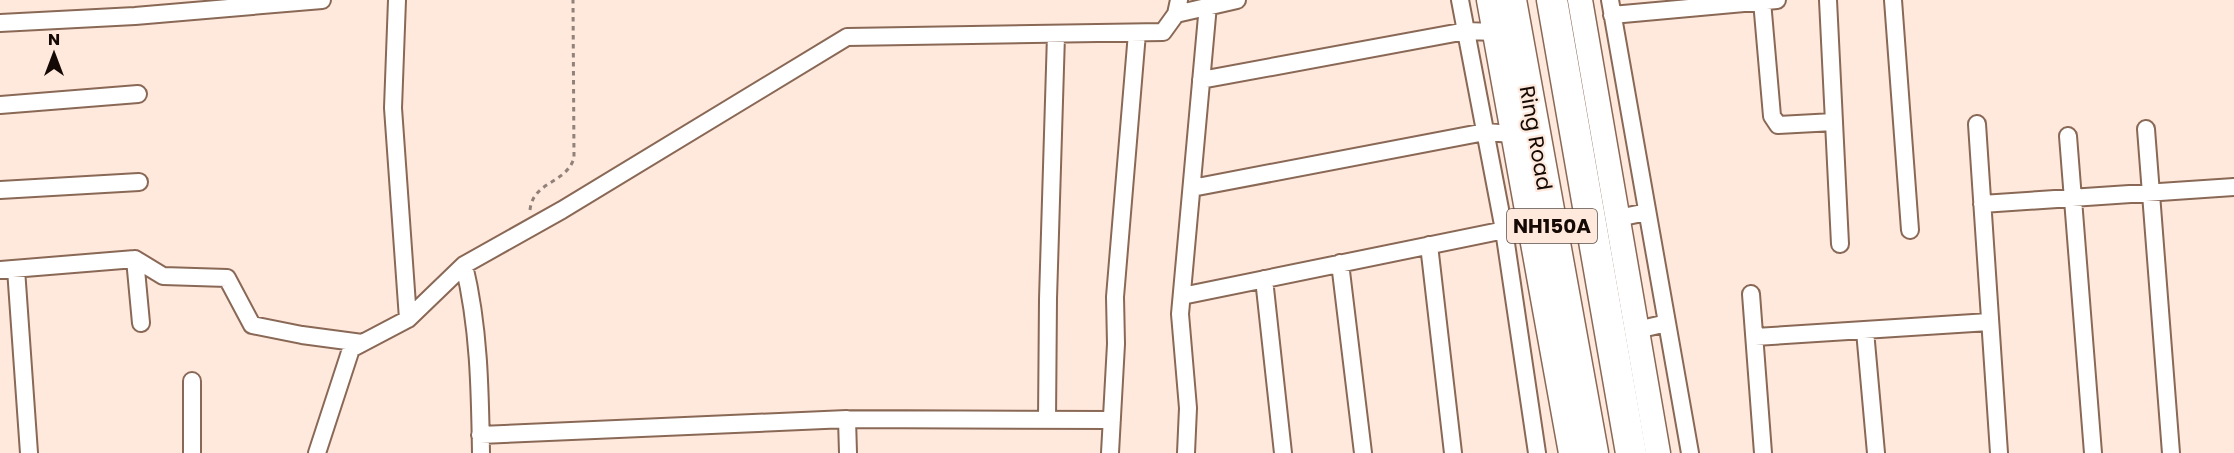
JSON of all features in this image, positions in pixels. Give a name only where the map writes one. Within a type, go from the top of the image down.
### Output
[{"type":"highway","name":"Ring Road","points":[[1511,0],[1593,453]]},
{"type":"highway","name":"Ring Road","points":[[1552,0],[1631,453]]},
{"type":"street","points":[[0,24],[135,16],[322,0]]},
{"type":"street","points":[[397,0],[393,108],[408,319]]},
{"type":"street","points":[[317,453],[351,349],[408,319],[464,265],[847,37],[1163,32],[1178,7],[1237,0]]},
{"type":"street","points":[[1460,0],[1504,230],[1537,453]]},
{"type":"street","points":[[1489,0],[1571,453]]},
{"type":"street","points":[[1580,0],[1658,453]]},
{"type":"street","points":[[1828,0],[1840,244]]},
{"type":"street","points":[[1893,0],[1910,230]]},
{"type":"street","points":[[1690,453],[1611,7],[1769,1],[1772,116],[1778,125],[1834,122]]},
{"type":"street","points":[[1186,453],[1188,408],[1180,314],[1201,80],[1204,3]]},
{"type":"street","points":[[1201,80],[1466,31],[1495,32]]},
{"type":"street","points":[[1110,453],[1116,344],[1115,297],[1137,33]]},
{"type":"street","points":[[1047,420],[1048,277],[1056,34]]},
{"type":"street","points":[[0,105],[138,94]]},
{"type":"street","points":[[1977,124],[1989,322],[2000,453]]},
{"type":"street","points":[[2146,129],[2171,453]]},
{"type":"street","points":[[1192,188],[1485,132],[1513,134]]},
{"type":"street","points":[[2068,136],[2093,453]]},
{"type":"street","points":[[0,190],[139,182]]},
{"type":"street","points":[[1982,204],[2234,187]]},
{"type":"street","points":[[1618,218],[1647,212]]},
{"type":"street","points":[[1182,296],[1529,225]]},
{"type":"street","points":[[1429,245],[1453,453]]},
{"type":"street","points":[[29,453],[8,270],[135,259],[163,276],[227,278],[252,325],[362,343]]},
{"type":"street","points":[[135,259],[141,323]]},
{"type":"street","points":[[1340,263],[1363,453]]},
{"type":"street","points":[[464,265],[472,301],[480,376],[481,453]]},
{"type":"street","points":[[1264,279],[1283,453]]},
{"type":"street","points":[[1751,294],[1763,453]]},
{"type":"street","points":[[1755,337],[1865,332],[1989,322]]},
{"type":"street","points":[[1637,330],[1667,323]]},
{"type":"street","points":[[1865,332],[1876,453]]},
{"type":"street","points":[[192,381],[192,453]]},
{"type":"street","points":[[480,435],[847,419],[1112,420]]},
{"type":"street","points":[[847,419],[848,453]]},
{"type":"path","points":[[531,227],[530,207],[538,189],[556,180],[571,168],[574,158],[573,0]]}]
